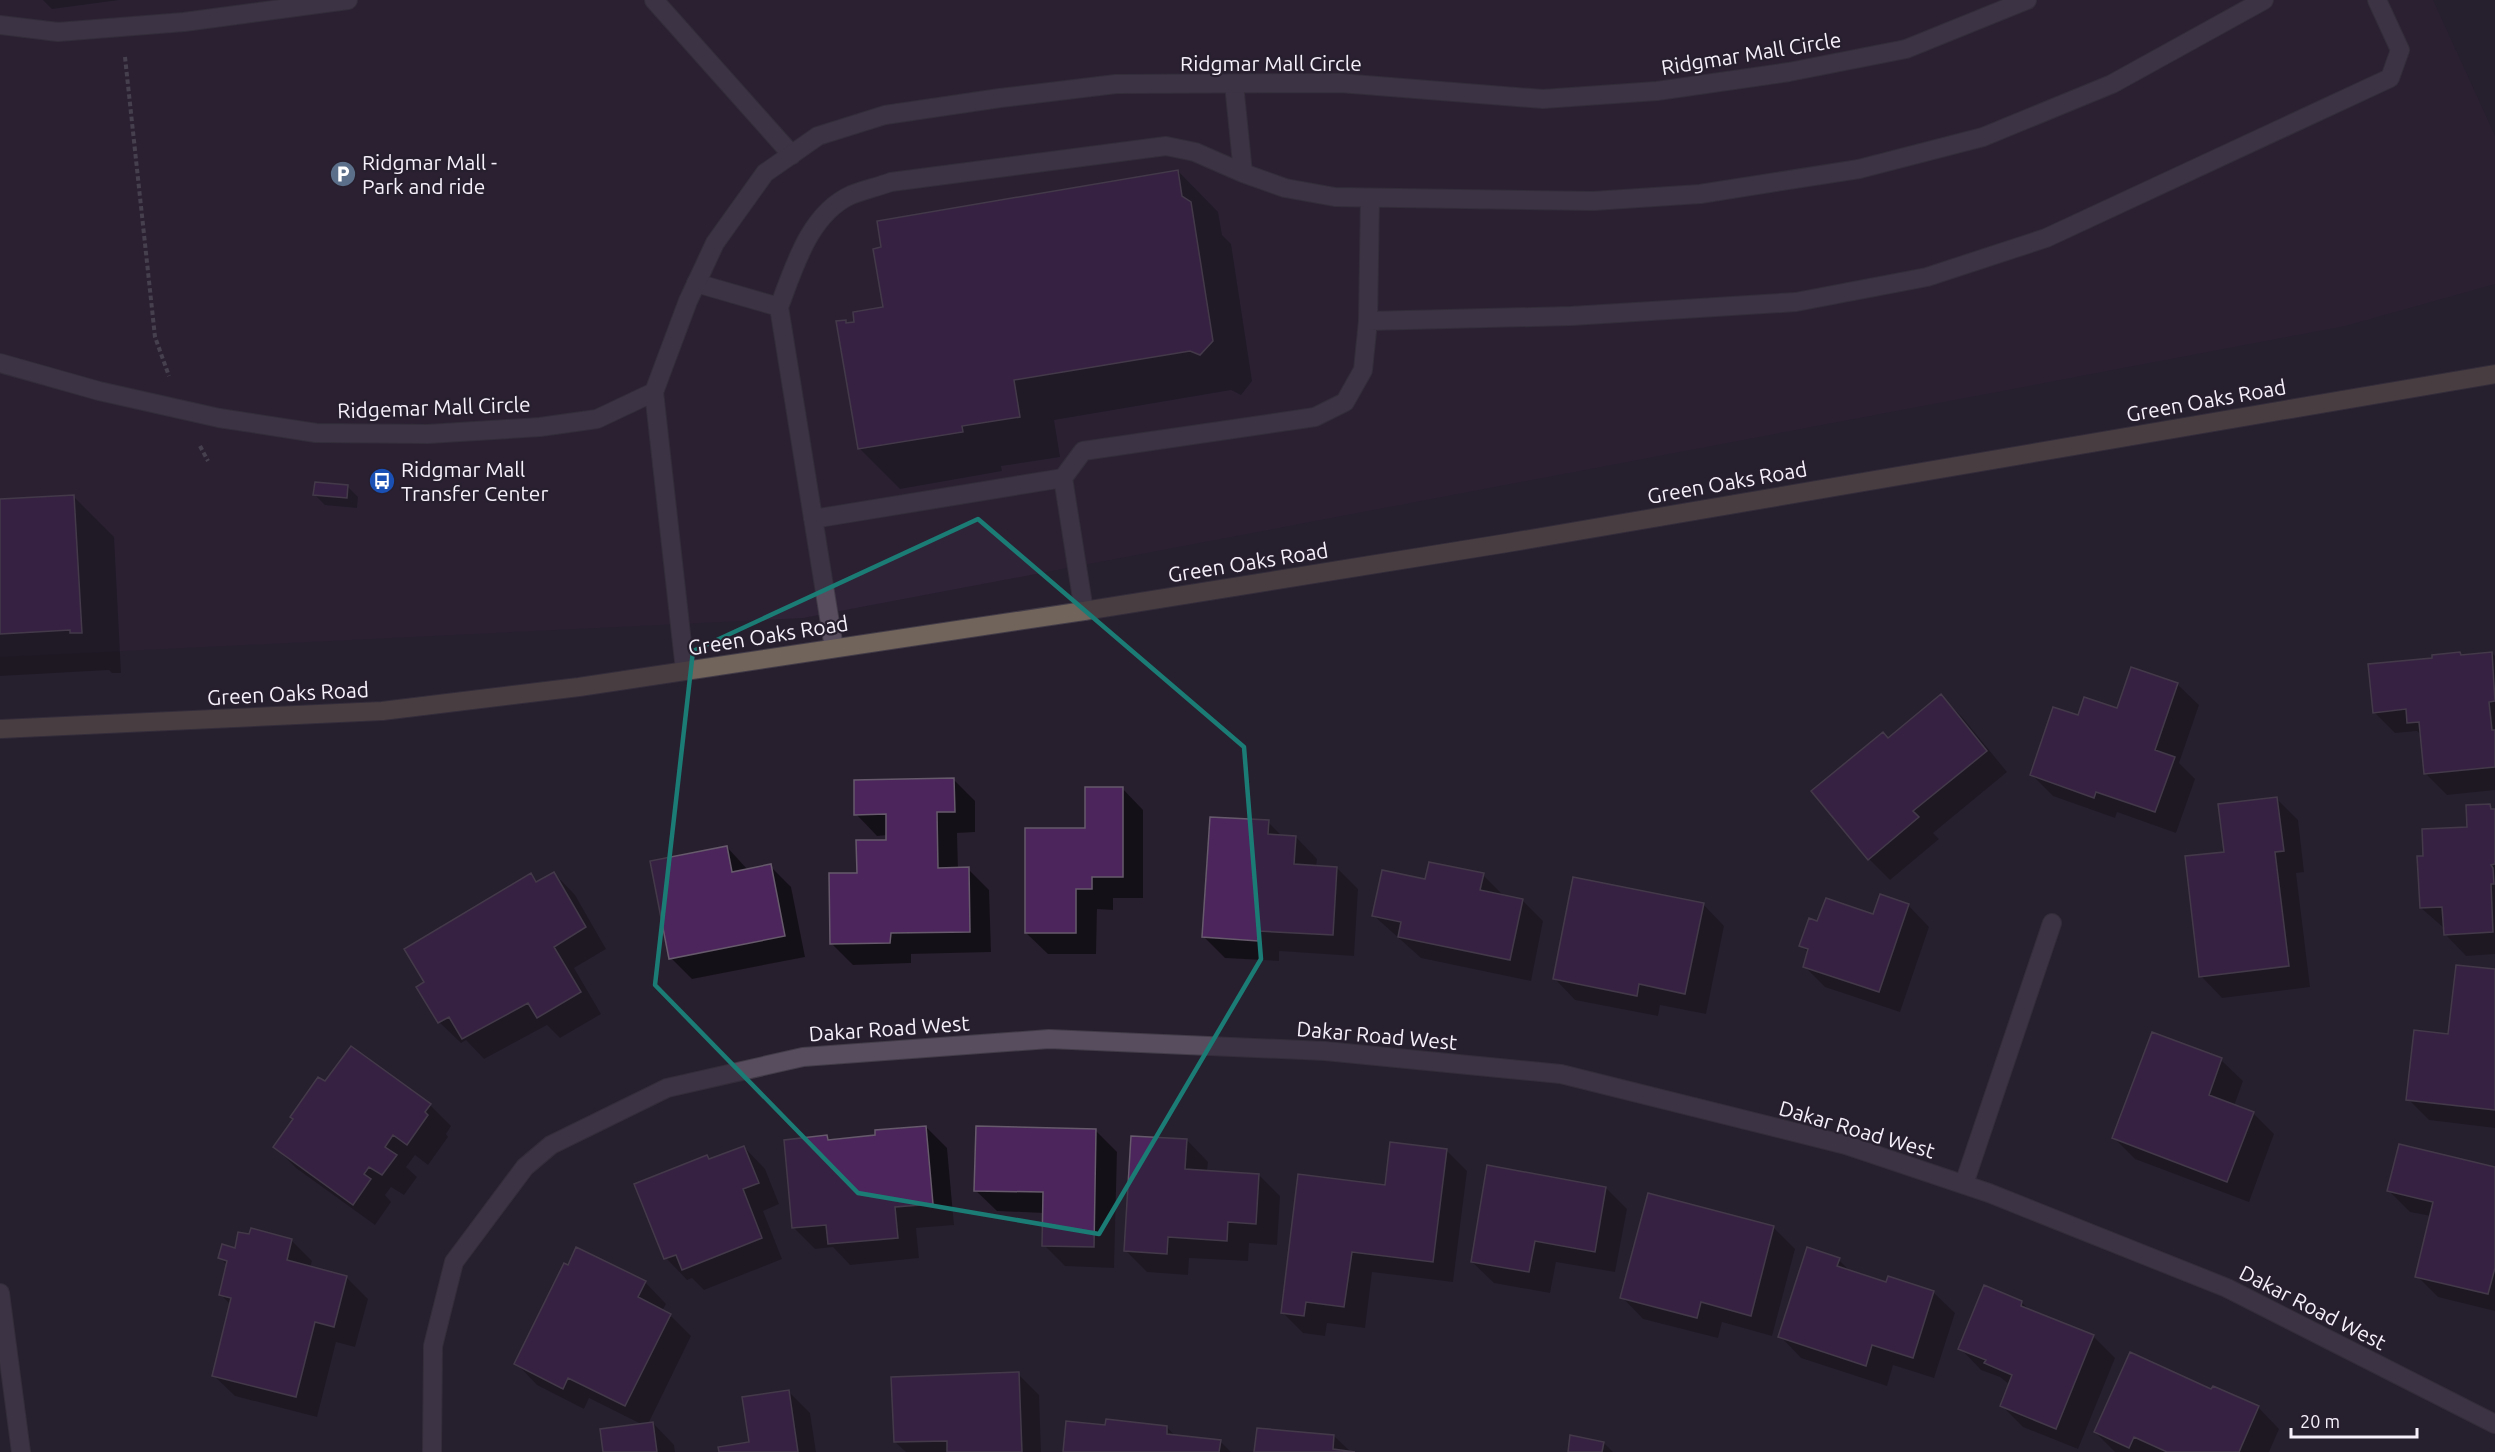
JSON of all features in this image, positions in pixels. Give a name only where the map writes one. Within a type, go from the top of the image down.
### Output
[{"type":"main road","name":"Green Oaks Road","points":[[0,729],[382,711],[579,687],[1084,611],[1507,543],[2495,374]]},
{"type":"street","points":[[0,25],[58,32],[184,22],[348,0]]},
{"type":"street","points":[[654,0],[792,155]]},
{"type":"street","name":"Ridgmar Mall Circle","points":[[654,392],[696,283],[715,243],[765,173],[818,136],[885,115],[1116,84],[1340,83],[1543,99],[1657,91],[1789,72],[1906,50],[2027,0]]},
{"type":"street","points":[[834,648],[779,307],[805,241],[820,219],[849,196],[891,182],[1166,146],[1195,152],[1285,188],[1335,197],[1593,201],[1700,194],[1859,169],[1983,137],[2112,84],[2264,0]]},
{"type":"street","points":[[1368,321],[1571,316],[1796,302],[1927,277],[2046,238],[2390,78],[2400,50],[2377,0]]},
{"type":"street","points":[[1234,84],[1243,173]]},
{"type":"street","points":[[813,519],[1063,478],[1083,451],[1315,417],[1346,402],[1363,370],[1368,321],[1370,198]]},
{"type":"street","points":[[696,283],[779,307]]},
{"type":"street","name":"Ridgemar Mall Circle","points":[[0,363],[99,391],[258,425],[316,433],[428,435],[540,427],[597,418],[654,392]]},
{"type":"street","points":[[654,392],[685,670]]},
{"type":"street","points":[[1063,478],[1084,611]]},
{"type":"street","points":[[1964,1184],[2052,923]]},
{"type":"street","name":"Dakar Road West","points":[[432,1452],[433,1346],[454,1262],[525,1167],[551,1145],[667,1088],[803,1057],[1049,1039],[1325,1051],[1562,1074],[1846,1145],[1964,1184],[2227,1288],[2495,1424]]},
{"type":"street","points":[[0,1293],[21,1452]]},
{"type":"path","points":[[124,26],[125,59],[155,337],[181,409],[208,462]]},
{"type":"highlighted area","points":[[978,519],[1244,747],[1261,959],[1099,1234],[858,1193],[655,985],[693,651]]},
{"type":"shaded area","points":[[0,0],[2433,0],[2495,136],[2495,284],[2345,326],[803,618],[0,657]]},
{"type":"building","points":[[1178,170],[1182,196],[1191,202],[1213,341],[1200,355],[1190,351],[1014,380],[1020,417],[962,426],[963,432],[858,449],[836,321],[854,322],[853,312],[883,307],[873,249],[881,247],[877,221]]},
{"type":"building","points":[[315,482],[348,485],[347,498],[313,495]]},
{"type":"building","points":[[74,495],[82,633],[70,633],[70,630],[0,634],[0,499]]},
{"type":"building","points":[[2460,652],[2461,655],[2492,652],[2495,701],[2489,702],[2492,730],[2495,730],[2495,767],[2424,774],[2419,722],[2407,723],[2406,709],[2373,713],[2368,664],[2432,658],[2432,655]]},
{"type":"building","points":[[2131,667],[2178,683],[2155,750],[2175,757],[2155,812],[2096,792],[2094,798],[2030,775],[2053,707],[2078,715],[2084,697],[2117,708]]},
{"type":"building","points":[[1941,694],[1987,751],[1913,811],[1919,817],[1868,860],[1811,791],[1883,732],[1888,738]]},
{"type":"building","points":[[954,778],[955,812],[937,812],[938,868],[969,867],[970,932],[891,933],[890,943],[830,944],[829,873],[857,873],[856,840],[886,840],[886,814],[854,815],[854,780]]},
{"type":"building","points":[[1085,787],[1123,787],[1123,877],[1092,877],[1092,889],[1076,889],[1076,933],[1025,933],[1025,828],[1085,828]]},
{"type":"building","points":[[2277,797],[2284,851],[2275,852],[2289,966],[2199,977],[2185,856],[2224,852],[2218,804]]},
{"type":"building","points":[[2490,804],[2491,809],[2495,809],[2495,864],[2491,865],[2494,884],[2491,884],[2493,932],[2444,935],[2442,907],[2420,908],[2417,856],[2423,856],[2422,829],[2467,827],[2466,805]]},
{"type":"building","points":[[1210,817],[1269,820],[1268,834],[1296,836],[1294,864],[1337,867],[1333,935],[1258,931],[1258,941],[1202,937]]},
{"type":"building","points":[[727,846],[732,872],[771,864],[785,936],[669,959],[650,861]]},
{"type":"building","points":[[1429,862],[1484,873],[1480,890],[1523,899],[1510,960],[1398,937],[1401,922],[1372,916],[1382,870],[1425,879]]},
{"type":"building","points":[[554,872],[586,927],[554,947],[581,992],[537,1018],[528,1003],[462,1039],[449,1017],[438,1023],[416,987],[424,982],[404,949],[531,873],[536,882]]},
{"type":"building","points":[[1573,877],[1704,903],[1685,994],[1639,984],[1637,996],[1553,979]]},
{"type":"building","points":[[1880,894],[1909,904],[1879,992],[1803,967],[1808,949],[1799,946],[1809,918],[1817,921],[1826,898],[1873,914]]},
{"type":"building","points":[[2456,965],[2495,969],[2495,1110],[2406,1100],[2414,1030],[2448,1034]]},
{"type":"building","points":[[2152,1032],[2222,1058],[2209,1095],[2254,1112],[2227,1182],[2112,1138]]},
{"type":"building","points":[[351,1046],[431,1104],[425,1112],[428,1115],[407,1145],[393,1135],[385,1147],[397,1155],[382,1175],[369,1167],[364,1174],[371,1179],[353,1205],[273,1147],[293,1119],[290,1117],[318,1077],[325,1081]]},
{"type":"building","points":[[926,1126],[933,1204],[895,1207],[898,1238],[828,1244],[826,1225],[792,1228],[784,1140],[827,1135],[828,1140],[875,1135],[875,1130]]},
{"type":"building","points":[[976,1126],[1096,1129],[1094,1247],[1042,1246],[1043,1192],[974,1191]]},
{"type":"building","points":[[1131,1136],[1187,1139],[1185,1169],[1259,1174],[1256,1224],[1228,1222],[1227,1241],[1168,1237],[1167,1254],[1124,1251]]},
{"type":"building","points":[[1390,1142],[1447,1149],[1433,1262],[1352,1252],[1344,1307],[1306,1302],[1304,1316],[1281,1313],[1298,1174],[1385,1185]]},
{"type":"building","points":[[2399,1144],[2495,1167],[2495,1268],[2488,1294],[2415,1277],[2433,1202],[2387,1191]]},
{"type":"building","points":[[744,1146],[759,1183],[743,1189],[762,1238],[682,1270],[676,1255],[664,1259],[634,1184],[707,1155],[709,1159]]},
{"type":"building","points":[[1487,1165],[1606,1187],[1595,1252],[1535,1241],[1529,1272],[1471,1262]]},
{"type":"building","points":[[1648,1193],[1774,1226],[1751,1316],[1701,1302],[1697,1318],[1620,1298]]},
{"type":"building","points":[[251,1228],[292,1239],[287,1260],[347,1276],[334,1327],[315,1322],[296,1397],[212,1376],[231,1298],[219,1295],[227,1261],[218,1258],[222,1244],[235,1248],[238,1232],[249,1234]]},
{"type":"building","points":[[576,1247],[646,1281],[638,1297],[671,1314],[625,1406],[568,1378],[563,1389],[514,1364],[564,1263],[568,1265]]},
{"type":"building","points":[[1807,1247],[1840,1258],[1837,1266],[1886,1282],[1888,1276],[1934,1291],[1913,1358],[1872,1345],[1866,1366],[1778,1337]]},
{"type":"building","points":[[1984,1285],[2022,1301],[2021,1306],[2094,1335],[2056,1429],[2000,1406],[2012,1375],[1984,1363],[1986,1360],[1958,1349]]},
{"type":"building","points":[[2130,1352],[2211,1389],[2213,1386],[2259,1406],[2239,1452],[2167,1452],[2134,1437],[2129,1448],[2094,1432]]},
{"type":"building","points":[[1019,1372],[1022,1452],[947,1452],[947,1441],[894,1442],[891,1377]]},
{"type":"building","points":[[789,1390],[798,1452],[719,1452],[718,1447],[749,1442],[742,1397]]},
{"type":"building","points":[[1106,1419],[1167,1426],[1167,1434],[1221,1440],[1219,1452],[1063,1452],[1066,1421],[1105,1425]]},
{"type":"building","points":[[653,1422],[657,1452],[603,1452],[600,1429]]},
{"type":"building","points":[[1257,1428],[1334,1435],[1333,1449],[1355,1452],[1254,1452]]},
{"type":"building","points":[[1570,1435],[1604,1442],[1602,1452],[1568,1452]]},
{"type":"place","name":"Ridgmar Mall - Park and ride","points":[[343,174]]},
{"type":"place","name":"Ridgmar Mall Transfer Center","points":[[382,481]]}]
